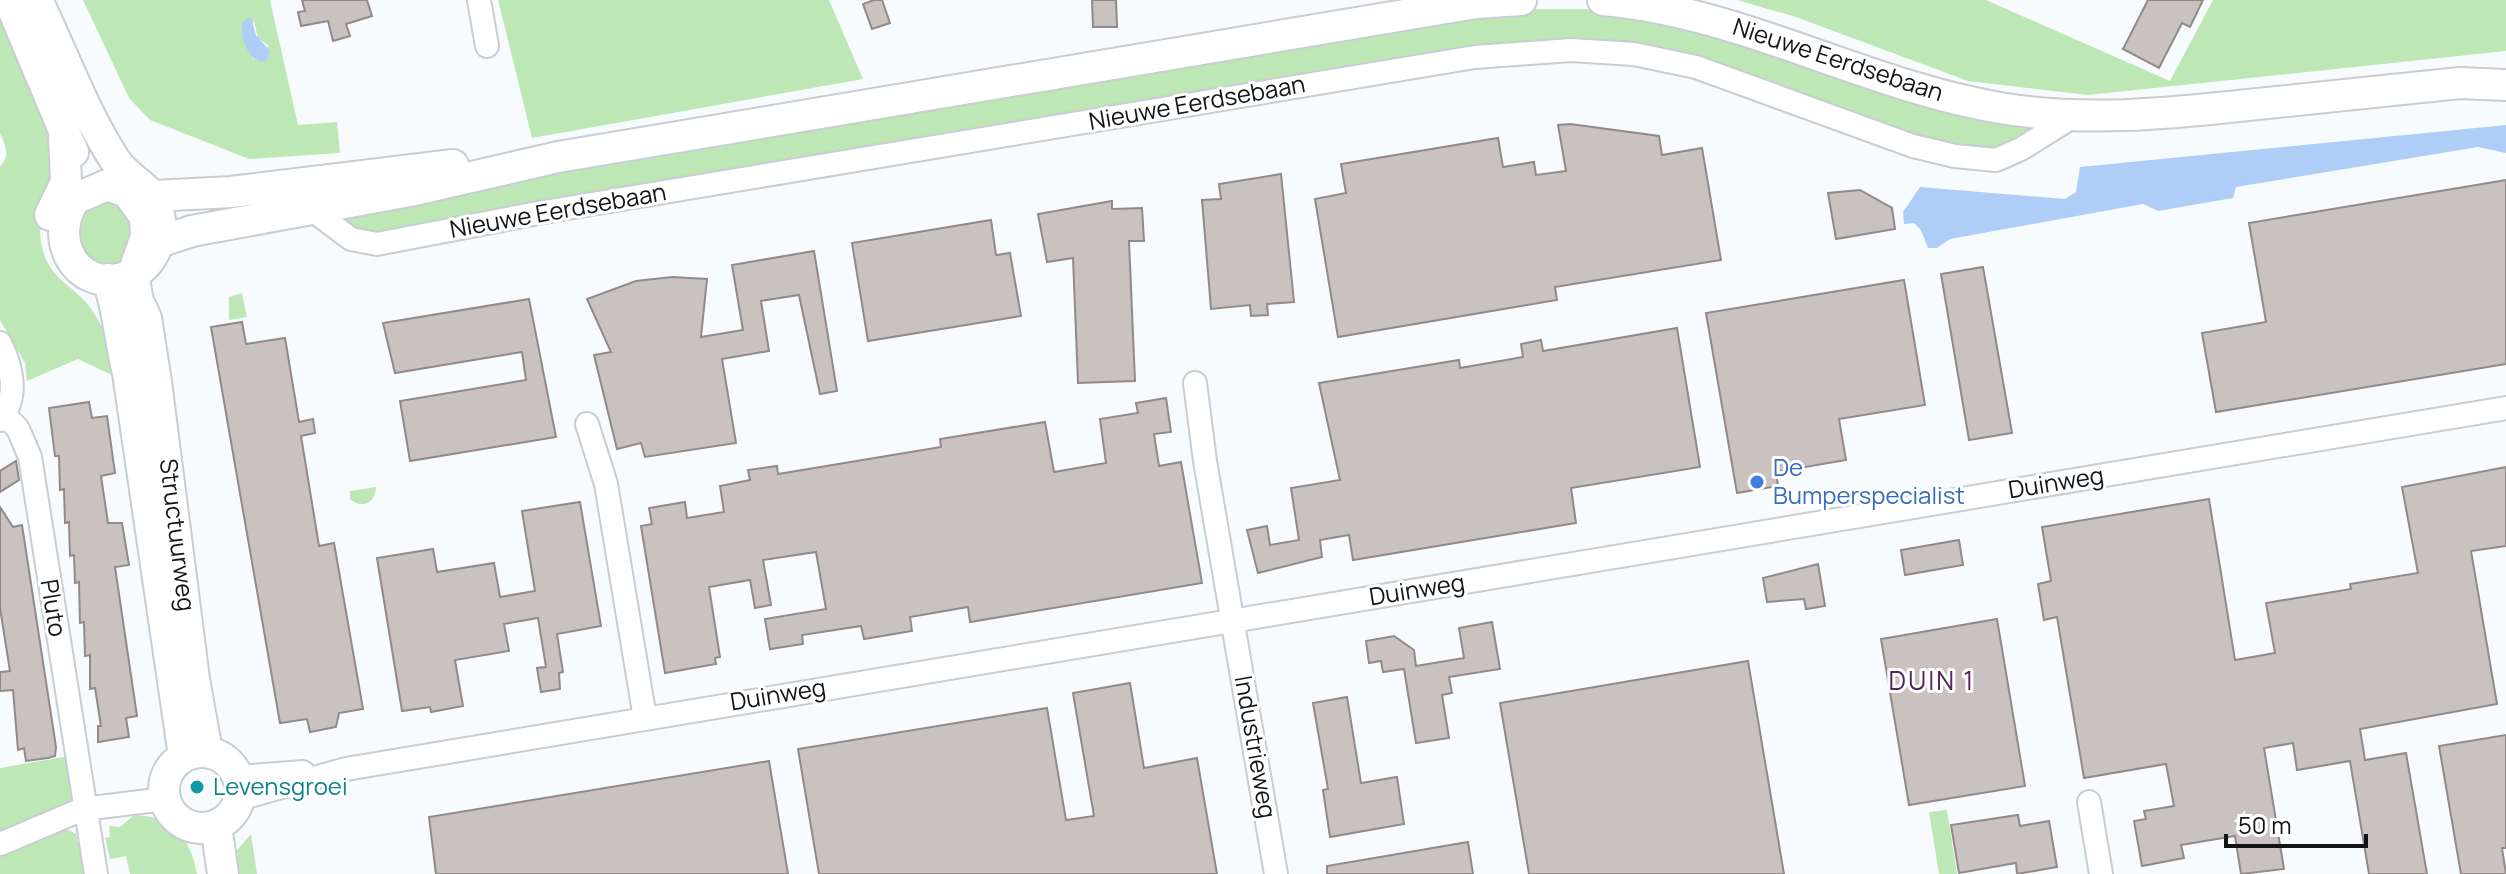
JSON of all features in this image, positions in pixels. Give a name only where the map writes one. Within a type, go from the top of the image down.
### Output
[{"type":"main road","name":"Structuurweg","points":[[9,0],[64,137],[75,156],[84,192]]},
{"type":"main road","points":[[37,0],[91,116],[96,149],[127,192],[151,204]]},
{"type":"main road","name":"Nieuwe Eerdsebaan","points":[[137,265],[192,231],[415,190],[558,157],[1476,3],[1521,0]]},
{"type":"main road","name":"Nieuwe Eerdsebaan","points":[[1603,0],[1693,13],[1950,98],[2011,110],[2074,116],[2154,114],[2460,83],[2506,85]]},
{"type":"main road","name":"Nieuwe Eerdsebaan","points":[[2460,83],[2506,70]]},
{"type":"main road","name":"Structuurweg","points":[[64,137],[66,182],[49,216],[48,240],[58,265],[98,302],[118,335]]},
{"type":"main road","name":"Nieuwe Eerdsebaan","points":[[151,204],[197,203],[231,192],[392,171],[558,157]]},
{"type":"main road","points":[[122,181],[84,192],[71,205],[64,219],[63,240],[70,259],[86,274],[137,265]]},
{"type":"main road","points":[[137,265],[151,204]]},
{"type":"main road","points":[[137,265],[151,204]]},
{"type":"main road","name":"Structuurweg","points":[[137,265],[118,308],[118,335],[128,373],[156,580],[196,754]]},
{"type":"main road","name":"Structuurweg","points":[[137,265],[138,301],[146,318],[196,754]]},
{"type":"main road","points":[[196,754],[226,760],[238,788],[234,810],[207,826],[183,823],[171,813],[165,799],[167,774],[196,754]]},
{"type":"main road","points":[[206,874],[207,826]]},
{"type":"main road","points":[[207,826],[223,874]]},
{"type":"street","points":[[479,0],[487,46]]},
{"type":"street","name":"Nieuwe Eerdsebaan","points":[[311,209],[351,239],[377,244],[538,213],[1460,59],[1571,50],[1634,54],[1696,67],[1913,146],[1955,156],[1996,160],[2021,149],[2074,116]]},
{"type":"street","points":[[0,343],[12,369],[11,397],[2,417]]},
{"type":"street","name":"Industrieweg","points":[[1195,383],[1276,874]]},
{"type":"street","name":"Duinweg","points":[[238,788],[2506,408]]},
{"type":"street","name":"Pluto","points":[[2,417],[18,429],[30,457],[83,809],[96,874]]},
{"type":"street","points":[[587,424],[606,484],[645,718]]},
{"type":"street","points":[[0,844],[83,809],[165,799]]},
{"type":"street","points":[[2089,802],[2101,874]]},
{"type":"green space","points":[[83,0],[270,0],[298,125],[337,122],[340,153],[249,159],[150,120],[129,98]],"holes":[[[254,21],[258,38],[269,46],[254,59],[244,40]]]},
{"type":"green space","points":[[498,0],[829,0],[863,79],[532,138]]},
{"type":"green space","points":[[1737,0],[1986,0],[2170,81],[2213,0],[2506,0],[2506,51],[2088,95],[1968,81],[1796,17]]},
{"type":"green space","points":[[1522,9],[1585,9],[1649,16],[2043,126],[2006,151],[1979,152],[1901,132],[1710,60],[1641,45],[1559,40],[1457,50],[380,233],[356,232],[331,211],[492,180]]},
{"type":"green space","points":[[0,16],[54,145],[53,172],[40,227],[44,254],[56,274],[84,300],[97,318],[120,379],[78,359],[27,381],[25,363],[0,320],[0,166],[6,154],[0,133]]},
{"type":"green space","points":[[107,200],[122,208],[131,225],[121,263],[105,265],[87,256],[76,230],[83,212]]},
{"type":"green space","points":[[242,293],[247,317],[229,320],[229,297]]},
{"type":"green space","points":[[376,487],[368,503],[359,504],[350,499],[350,491]]},
{"type":"green space","points":[[69,756],[75,800],[0,831],[0,768]]},
{"type":"green space","points":[[1947,810],[1957,874],[1939,874],[1929,812]]},
{"type":"green space","points":[[134,815],[159,820],[178,831],[190,850],[197,874],[130,874],[126,856],[110,859],[105,838],[110,837],[109,826],[120,827]]},
{"type":"green space","points":[[67,829],[76,834],[85,874],[0,874],[0,856]]},
{"type":"green space","points":[[251,834],[257,874],[234,874],[232,856]]},
{"type":"water","points":[[251,17],[256,35],[270,51],[267,60],[261,62],[248,51],[242,34],[242,22]]},
{"type":"water","points":[[2506,125],[2506,153],[2478,147],[2236,187],[2233,198],[2158,211],[2143,204],[1950,239],[1937,248],[1928,248],[1921,230],[1914,223],[1904,224],[1903,212],[1920,187],[2065,199],[2076,192],[2080,167]]},
{"type":"building","points":[[302,0],[367,0],[372,16],[346,24],[350,36],[333,41],[328,21],[301,26],[298,12],[305,11]]},
{"type":"building","points":[[882,0],[890,23],[872,29],[863,4]]},
{"type":"building","points":[[1092,0],[1116,0],[1117,27],[1093,27]]},
{"type":"building","points":[[2148,0],[2203,0],[2190,27],[2182,23],[2159,68],[2123,49]]},
{"type":"building","points":[[1558,125],[1659,136],[1662,155],[1702,148],[1721,260],[1555,287],[1557,300],[1338,337],[1315,199],[1346,193],[1341,164],[1498,138],[1503,167],[1534,162],[1536,175],[1566,171]]},
{"type":"building","points":[[1281,174],[1294,302],[1267,304],[1268,315],[1251,316],[1250,305],[1211,309],[1202,200],[1221,199],[1219,184]]},
{"type":"building","points":[[2506,180],[2506,364],[2216,412],[2202,333],[2266,322],[2249,223]]},
{"type":"building","points":[[1860,190],[1892,208],[1895,229],[1836,239],[1828,193]]},
{"type":"building","points":[[1112,201],[1112,209],[1142,208],[1144,241],[1129,241],[1135,381],[1078,383],[1073,258],[1047,262],[1038,214]]},
{"type":"building","points":[[991,220],[996,255],[1010,253],[1021,316],[868,341],[852,243]]},
{"type":"building","points":[[814,251],[837,391],[820,394],[799,295],[761,301],[769,351],[722,359],[736,443],[645,457],[641,443],[617,449],[594,355],[611,352],[587,299],[636,281],[672,277],[707,279],[701,337],[743,330],[732,265]]},
{"type":"building","points":[[1983,267],[2012,433],[1969,440],[1941,274]]},
{"type":"building","points":[[1904,280],[1925,405],[1839,419],[1846,460],[1776,472],[1778,486],[1737,493],[1706,313]]},
{"type":"building","points":[[529,299],[556,437],[410,461],[400,401],[526,380],[522,352],[395,373],[383,323]]},
{"type":"building","points":[[242,322],[246,344],[285,338],[299,422],[313,419],[315,433],[301,436],[319,546],[334,543],[363,709],[339,713],[336,727],[310,732],[307,719],[280,723],[211,327]]},
{"type":"building","points":[[1677,328],[1700,467],[1571,488],[1576,523],[1353,560],[1349,535],[1320,540],[1322,557],[1258,573],[1247,530],[1267,526],[1270,545],[1299,540],[1291,488],[1340,480],[1319,383],[1459,360],[1460,368],[1523,357],[1521,344],[1541,340],[1543,351]]},
{"type":"building","points":[[1166,398],[1171,432],[1154,434],[1159,466],[1181,462],[1202,583],[970,622],[968,607],[910,617],[912,631],[864,639],[861,626],[802,635],[803,644],[770,649],[765,619],[826,609],[816,552],[763,560],[771,605],[755,608],[750,580],[709,587],[720,657],[715,658],[716,664],[665,673],[641,526],[652,524],[649,508],[685,502],[687,518],[724,512],[720,486],[750,480],[748,470],[777,466],[778,474],[941,447],[940,439],[1045,422],[1054,472],[1106,463],[1100,419],[1138,413],[1136,403]]},
{"type":"building","points":[[89,402],[92,418],[107,416],[115,473],[101,476],[108,523],[122,523],[129,565],[115,567],[137,716],[126,718],[129,737],[98,742],[98,726],[101,726],[95,688],[90,689],[90,655],[85,656],[79,582],[75,583],[74,555],[70,556],[69,522],[65,523],[64,489],[60,490],[59,456],[55,456],[49,408]]},
{"type":"building","points":[[16,461],[19,480],[0,492],[0,471]]},
{"type":"building","points":[[2506,467],[2506,546],[2471,551],[2497,704],[2360,729],[2365,760],[2406,753],[2427,874],[2369,874],[2350,761],[2297,770],[2293,743],[2264,748],[2284,869],[2241,874],[2235,836],[2181,845],[2184,858],[2142,866],[2134,821],[2146,819],[2144,811],[2174,806],[2166,764],[2084,778],[2057,617],[2044,620],[2038,584],[2051,581],[2042,527],[2209,499],[2235,660],[2275,653],[2266,603],[2351,589],[2350,584],[2418,573],[2402,487]]},
{"type":"building","points":[[580,502],[601,626],[557,634],[563,672],[559,673],[560,689],[541,692],[537,668],[546,667],[538,618],[504,624],[509,651],[455,660],[463,706],[431,712],[430,707],[402,711],[377,558],[433,549],[437,572],[494,563],[500,597],[535,591],[522,511]]},
{"type":"building","points":[[0,507],[13,527],[22,525],[56,747],[55,756],[48,758],[26,761],[24,748],[18,750],[13,690],[0,691],[0,672],[10,671],[0,608]]},
{"type":"building","points":[[1959,540],[1963,565],[1905,575],[1901,550]]},
{"type":"building","points":[[1818,564],[1825,606],[1806,609],[1804,599],[1767,602],[1763,578]]},
{"type":"building","points":[[1997,619],[2025,786],[1909,805],[1881,639]]},
{"type":"building","points":[[1492,622],[1500,669],[1449,677],[1452,693],[1442,695],[1449,738],[1416,743],[1404,669],[1383,672],[1381,661],[1369,663],[1366,641],[1394,636],[1414,650],[1416,666],[1464,658],[1459,628]]},
{"type":"building","points":[[1748,661],[1784,874],[1529,874],[1500,703]]},
{"type":"building","points":[[1130,683],[1144,768],[1197,758],[1217,874],[819,874],[798,749],[1047,708],[1066,820],[1094,816],[1073,693]]},
{"type":"building","points":[[1347,697],[1361,783],[1397,777],[1404,824],[1330,837],[1323,790],[1328,789],[1313,703]]},
{"type":"building","points":[[2506,735],[2506,848],[2502,848],[2506,874],[2461,874],[2439,746]]},
{"type":"building","points":[[769,761],[788,874],[436,874],[429,817]]},
{"type":"building","points":[[2018,815],[2020,826],[2049,821],[2057,867],[2017,874],[2016,863],[1959,873],[1951,825]]},
{"type":"building","points":[[1468,842],[1473,874],[1327,874],[1327,866]]},
{"type":"place","name":"De Bumperspecialist","points":[[1757,482]]},
{"type":"place","name":"Levensgroei","points":[[197,787]]},
{"type":"district","name":"DUIN 1","points":[[1932,681]]}]
